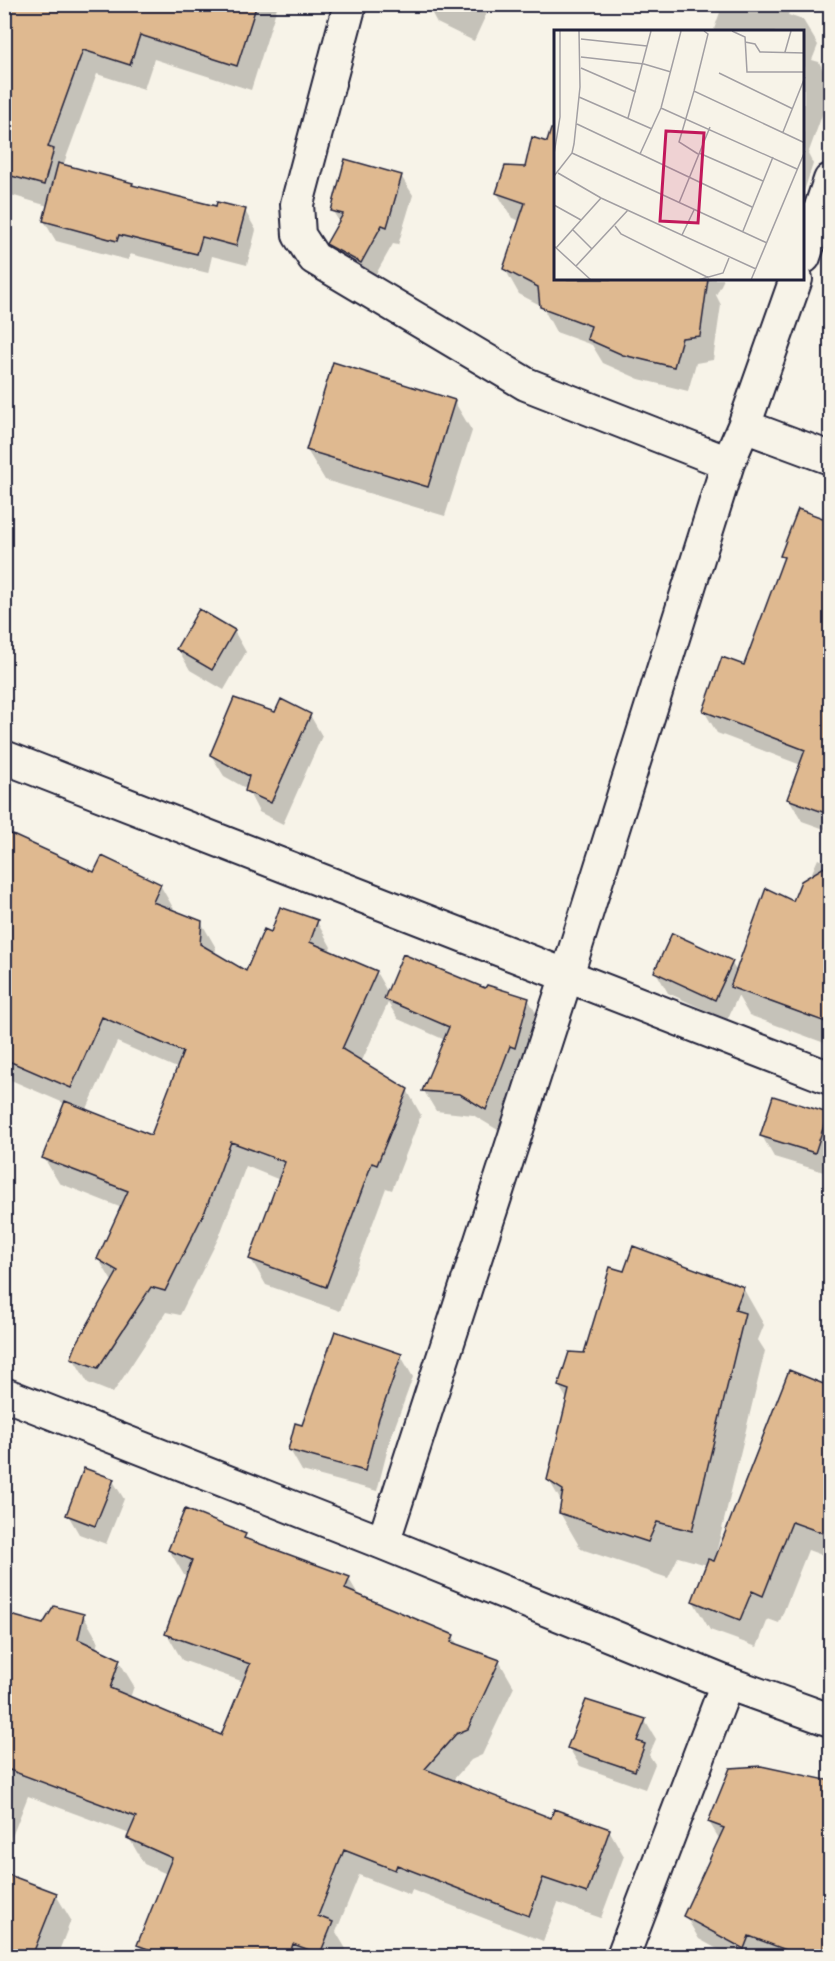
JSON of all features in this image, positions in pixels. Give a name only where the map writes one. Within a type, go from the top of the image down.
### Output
[{"type":"street","points":[[350,4],[297,204],[299,235],[314,258],[526,384],[728,463]]},
{"type":"street","points":[[805,254],[831,180]]},
{"type":"street","points":[[383,1543],[567,975],[728,463],[744,426],[796,280]]},
{"type":"street","points":[[744,426],[831,458]]},
{"type":"street","points":[[4,757],[831,1078]]},
{"type":"street","points":[[4,1394],[383,1543],[727,1683],[831,1720]]},
{"type":"street","points":[[623,1956],[727,1683]]},
{"type":"building","points":[[4,4],[257,4],[237,66],[140,35],[130,65],[83,50],[48,147],[54,149],[44,185],[4,174]]},
{"type":"building","points":[[551,129],[554,129],[554,280],[708,280],[700,336],[682,338],[674,367],[623,355],[587,339],[591,326],[540,307],[538,287],[503,269],[525,203],[496,193],[505,166],[525,167],[532,137],[547,142]]},
{"type":"building","points":[[345,159],[402,175],[387,227],[382,225],[361,263],[326,244],[343,214],[331,211]]},
{"type":"building","points":[[58,163],[216,206],[217,202],[246,209],[236,246],[202,237],[197,254],[119,235],[117,241],[43,221]]},
{"type":"building","points":[[333,362],[455,400],[428,487],[306,450]]},
{"type":"building","points":[[798,509],[831,521],[831,815],[787,799],[805,750],[703,711],[722,657],[744,665],[784,557],[780,556]]},
{"type":"building","points":[[199,609],[235,630],[212,670],[176,649]]},
{"type":"building","points":[[234,698],[275,712],[281,699],[311,714],[271,803],[245,791],[249,776],[210,755]]},
{"type":"building","points":[[4,831],[94,872],[102,856],[161,884],[153,902],[202,921],[200,944],[246,971],[264,929],[271,932],[280,907],[318,920],[310,942],[377,971],[342,1049],[408,1089],[377,1165],[372,1163],[326,1287],[249,1259],[285,1162],[231,1142],[205,1211],[165,1291],[151,1287],[98,1368],[71,1358],[77,1343],[118,1271],[97,1259],[128,1191],[42,1158],[65,1101],[151,1135],[183,1052],[102,1017],[71,1088],[4,1059]]},
{"type":"building","points":[[831,863],[831,1024],[730,987],[766,888],[793,901],[801,881]]},
{"type":"building","points":[[672,933],[733,961],[715,1000],[654,972]]},
{"type":"building","points":[[403,954],[485,988],[487,985],[529,998],[515,1048],[510,1046],[486,1110],[460,1094],[422,1091],[449,1027],[384,999]]},
{"type":"building","points":[[773,1096],[828,1113],[815,1153],[760,1136]]},
{"type":"building","points":[[633,1246],[744,1287],[735,1310],[745,1313],[692,1531],[657,1522],[648,1542],[559,1513],[563,1490],[547,1480],[569,1390],[558,1386],[569,1352],[584,1353],[610,1267],[624,1271]]},
{"type":"building","points":[[335,1331],[402,1354],[379,1418],[365,1471],[288,1450],[295,1423],[302,1425]]},
{"type":"building","points":[[789,1370],[831,1387],[831,1536],[792,1522],[763,1596],[752,1591],[740,1620],[692,1601],[708,1559],[714,1561]]},
{"type":"building","points":[[84,1468],[114,1479],[95,1526],[66,1515]]},
{"type":"building","points":[[185,1509],[246,1534],[244,1538],[350,1577],[345,1589],[454,1635],[451,1642],[500,1660],[468,1729],[456,1734],[425,1769],[551,1818],[554,1809],[610,1829],[587,1893],[543,1878],[529,1916],[397,1865],[395,1870],[344,1850],[318,1916],[333,1922],[320,1954],[293,1944],[289,1956],[167,1956],[137,1945],[172,1858],[127,1838],[136,1817],[4,1768],[4,1613],[43,1624],[54,1606],[84,1614],[78,1639],[120,1659],[110,1688],[221,1735],[250,1664],[165,1634],[192,1560],[168,1550]]},
{"type":"building","points":[[586,1700],[646,1719],[637,1741],[645,1744],[635,1771],[567,1748]]},
{"type":"building","points":[[761,1766],[831,1781],[831,1956],[802,1956],[749,1936],[744,1949],[683,1916],[724,1828],[708,1822],[730,1768]]},
{"type":"building","points":[[4,1873],[57,1893],[32,1956],[4,1956]]}]
